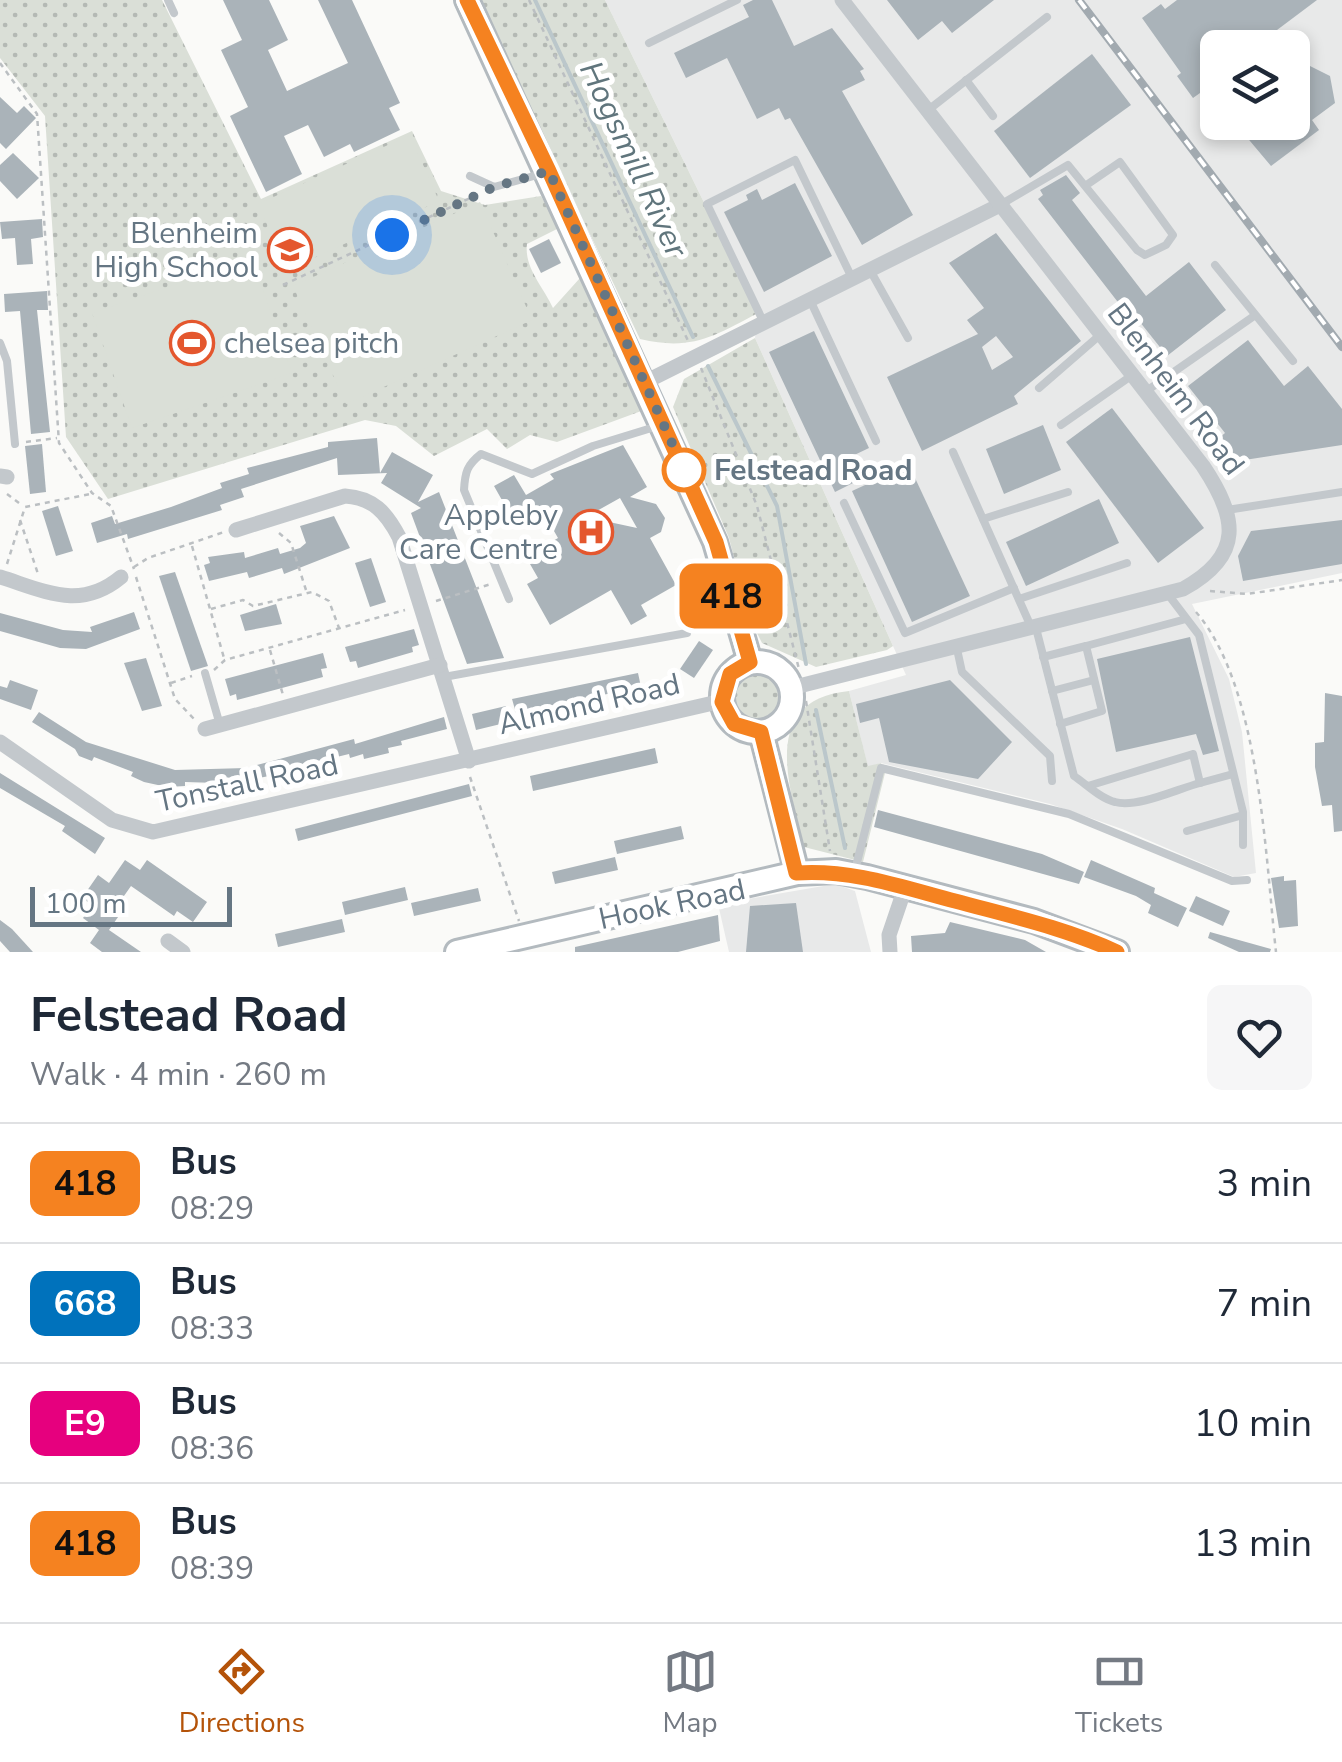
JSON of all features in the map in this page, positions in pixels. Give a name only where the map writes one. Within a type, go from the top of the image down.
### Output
[{"type":"street","points":[[467,0],[549,171],[716,542],[750,662]]},
{"type":"street","name":"Blenheim Road","points":[[797,687],[1175,591],[1212,568],[1228,539],[1228,510],[1202,466],[842,0]]},
{"type":"street","points":[[643,383],[1000,205]]},
{"type":"street","points":[[236,530],[345,496],[372,503],[384,511],[398,536],[467,762]]},
{"type":"street","points":[[2,577],[77,597],[95,595],[127,572]]},
{"type":"street","points":[[750,662],[773,665],[797,687],[783,720],[761,732],[734,724],[722,702],[730,674],[750,662]]},
{"type":"street","points":[[212,727],[442,671]]},
{"type":"street","name":"Almond Road","points":[[467,762],[722,702]]},
{"type":"street","points":[[761,732],[796,873]]},
{"type":"street","name":"Tonstall Road","points":[[0,742],[112,820],[154,832],[467,762]]},
{"type":"street","name":"Hook Road","points":[[456,952],[796,873],[855,870],[905,888],[1034,921],[1117,952]]},
{"type":"street","points":[[890,952],[888,935],[905,888]]},
{"type":"street","points":[[168,941],[183,952]]},
{"type":"lane","points":[[168,0],[174,13]]},
{"type":"lane","points":[[649,44],[736,0]]},
{"type":"lane","points":[[927,111],[1047,17]]},
{"type":"lane","points":[[966,80],[992,116]]},
{"type":"lane","points":[[763,323],[706,204],[795,160],[852,278]]},
{"type":"lane","points":[[1000,205],[1068,165],[1085,186],[1145,256],[1166,245],[1173,235],[1120,162],[1085,186]]},
{"type":"lane","points":[[470,176],[494,187],[549,171]]},
{"type":"lane","points":[[1215,265],[1293,361]]},
{"type":"lane","points":[[870,270],[908,338]]},
{"type":"lane","points":[[810,300],[876,441]]},
{"type":"lane","points":[[1144,392],[1254,316]]},
{"type":"lane","points":[[1039,388],[1100,334]]},
{"type":"lane","points":[[0,343],[6,361],[15,444]]},
{"type":"lane","points":[[1061,424],[1132,375]]},
{"type":"lane","points":[[509,599],[464,490],[464,472],[472,461],[482,454],[532,474],[593,446],[664,424]]},
{"type":"lane","points":[[953,452],[1034,628],[1074,776],[1113,802],[1129,802],[1233,774]]},
{"type":"lane","points":[[983,519],[1068,492]]},
{"type":"lane","points":[[1228,510],[1342,492]]},
{"type":"lane","points":[[844,503],[905,633],[1014,588]]},
{"type":"lane","points":[[1019,599],[1127,564]]},
{"type":"lane","points":[[1175,591],[1186,619],[1199,636],[1243,815],[1243,846]]},
{"type":"lane","points":[[1043,658],[1186,619]]},
{"type":"lane","points":[[442,671],[687,634]]},
{"type":"lane","points":[[1060,724],[1102,711],[1086,646]]},
{"type":"lane","points":[[957,648],[962,672],[1050,756],[1052,780]]},
{"type":"lane","points":[[205,672],[212,727]]},
{"type":"lane","points":[[1052,691],[1094,680]]},
{"type":"lane","points":[[1088,786],[1194,754],[1200,783]]},
{"type":"lane","points":[[855,870],[881,768],[1068,814],[1232,882],[1247,880]]},
{"type":"lane","points":[[1187,831],[1243,815]]},
{"type":"path","points":[[528,0],[696,356],[758,506],[831,858],[855,870]]},
{"type":"path","points":[[0,63],[37,114],[59,438],[92,493],[111,506],[127,572],[174,698],[212,727]]},
{"type":"path","points":[[0,76],[6,70]]},
{"type":"path","points":[[283,285],[494,187]]},
{"type":"path","points":[[15,444],[59,438]]},
{"type":"path","points":[[3,476],[6,496]]},
{"type":"path","points":[[0,497],[6,496],[24,507],[92,493]]},
{"type":"path","points":[[2,577],[24,507]]},
{"type":"path","points":[[277,517],[279,536],[291,542],[306,592]]},
{"type":"path","points":[[20,519],[43,590]]},
{"type":"path","points":[[127,572],[148,558],[236,530]]},
{"type":"path","points":[[192,544],[225,660]]},
{"type":"path","points":[[1175,591],[1247,594],[1342,580]]},
{"type":"path","points":[[170,684],[220,668],[225,660],[502,581]]},
{"type":"path","points":[[1175,591],[1216,635],[1234,672],[1247,727],[1276,952]]},
{"type":"path","points":[[212,609],[243,600],[253,606],[306,592],[329,601],[340,630]]},
{"type":"path","points":[[270,648],[287,707]]},
{"type":"path","points":[[467,762],[524,937]]},
{"type":"shaded area","name":"Blenheim High School","points":[[0,0],[162,0],[261,199],[412,131],[441,191],[485,205],[541,196],[559,228],[527,244],[531,269],[553,308],[580,278],[644,410],[557,442],[530,435],[507,449],[487,429],[434,456],[396,426],[365,420],[108,499],[66,437],[45,116],[0,58]]},
{"type":"shaded area","points":[[478,0],[605,0],[758,313],[701,340],[674,343],[640,339]]},
{"type":"shaded area","points":[[605,0],[1342,0],[1342,573],[1192,604],[1229,679],[1242,732],[1256,873],[1234,877],[1122,829],[1050,804],[881,763],[868,767],[849,691],[906,675],[755,338],[758,313]]},
{"type":"shaded area","points":[[410,135],[439,201],[287,270],[258,204]]},
{"type":"shaded area","points":[[480,202],[532,320],[346,404],[293,286]]},
{"type":"shaded area","name":"chelsea pitch","points":[[252,258],[292,373],[132,428],[92,313]]},
{"type":"shaded area","points":[[755,338],[893,646],[887,650],[816,667],[762,643],[750,619],[729,538],[673,407],[684,379]]},
{"type":"shaded area","points":[[758,668],[779,677],[788,698],[779,719],[758,728],[737,719],[728,698],[737,677]]},
{"type":"shaded area","points":[[849,691],[868,766],[881,763],[885,773],[863,862],[804,847],[788,775],[791,729],[802,711],[820,698]]},
{"type":"shaded area","points":[[835,884],[855,891],[871,952],[729,952],[718,904]]},
{"type":"building","points":[[223,0],[269,0],[288,40],[268,50],[287,91],[348,63],[318,0],[352,0],[400,103],[389,108],[400,130],[354,152],[350,144],[324,157],[308,125],[284,136],[302,174],[266,192],[230,116],[248,107],[221,50],[242,40]]},
{"type":"building","points":[[753,0],[772,0],[794,46],[832,28],[864,69],[860,71],[865,80],[842,91],[913,215],[862,245],[790,118],[785,120],[779,108],[757,119],[727,58],[686,78],[674,53],[749,17],[743,5]]},
{"type":"building","points":[[887,0],[994,0],[952,33],[942,21],[918,40]]},
{"type":"building","points":[[1177,0],[1317,0],[1277,30],[1200,30],[1200,93],[1193,98],[1177,76],[1181,73],[1142,18],[1161,4],[1165,9]]},
{"type":"building","points":[[1092,54],[1131,105],[1030,178],[994,131]]},
{"type":"building","points":[[1310,66],[1330,76],[1335,103],[1312,120],[1319,130],[1310,137]]},
{"type":"building","points":[[0,97],[17,113],[24,106],[36,118],[6,149],[0,143]]},
{"type":"building","points":[[1249,140],[1306,140],[1271,166]]},
{"type":"building","points":[[13,153],[39,178],[17,199],[0,181],[0,165]]},
{"type":"building","points":[[1066,175],[1080,193],[1072,200],[1146,296],[1189,262],[1226,310],[1167,356],[1128,307],[1124,310],[1038,199],[1043,195],[1040,190]]},
{"type":"building","points":[[795,183],[832,256],[764,292],[724,212],[748,200],[746,195],[757,189],[762,200]]},
{"type":"building","points":[[42,219],[43,237],[31,239],[33,264],[17,265],[15,238],[2,239],[0,222]]},
{"type":"building","points":[[996,233],[1081,341],[1014,396],[1018,404],[922,451],[887,377],[978,334],[967,320],[984,308],[949,263]],"holes":[[[996,336],[1013,357],[992,370],[982,347]]]},
{"type":"building","points":[[549,239],[561,263],[541,273],[529,249]]},
{"type":"building","points":[[47,291],[48,310],[37,310],[50,432],[31,434],[20,311],[5,312],[4,294]]},
{"type":"building","points":[[814,331],[869,448],[846,459],[857,481],[835,492],[769,352]]},
{"type":"building","points":[[1248,340],[1284,386],[1308,366],[1342,409],[1342,445],[1238,461],[1219,438],[1225,433],[1188,386]]},
{"type":"building","points":[[1112,408],[1204,528],[1158,563],[1066,442]]},
{"type":"building","points":[[1043,425],[1061,470],[1004,494],[986,449]]},
{"type":"building","points":[[377,438],[380,473],[392,452],[433,475],[418,502],[439,492],[504,658],[467,664],[411,513],[421,508],[381,483],[387,473],[338,475],[337,458],[241,489],[244,497],[220,505],[222,510],[128,539],[127,534],[97,543],[91,523],[112,516],[115,524],[171,507],[222,488],[220,483],[249,474],[247,468],[328,447],[328,442]]},
{"type":"building","points":[[42,444],[46,492],[30,494],[25,446]]},
{"type":"building","name":"Appleby Care Centre","points":[[623,445],[647,487],[630,497],[656,504],[665,518],[661,532],[650,538],[676,585],[641,605],[647,616],[631,625],[611,590],[550,625],[527,584],[538,578],[526,557],[558,538],[542,510],[516,525],[494,486],[514,475],[526,495],[554,479],[550,474]],"holes":[[[620,498],[637,528],[586,517]]]},
{"type":"building","points":[[909,465],[970,596],[912,622],[852,491]]},
{"type":"building","points":[[1099,499],[1119,543],[1026,586],[1006,542]]},
{"type":"building","points":[[58,506],[73,551],[56,556],[42,511]]},
{"type":"building","points":[[334,516],[350,548],[284,574],[282,568],[249,578],[247,572],[209,581],[204,565],[210,563],[208,557],[244,552],[245,558],[278,548],[280,554],[300,548],[306,543],[300,526]]},
{"type":"building","points":[[1342,520],[1342,564],[1243,581],[1238,556],[1251,531]]},
{"type":"building","points":[[371,558],[386,602],[370,607],[355,563]]},
{"type":"building","points":[[175,572],[208,666],[191,671],[159,576]]},
{"type":"building","points":[[276,604],[282,624],[245,631],[240,615]]},
{"type":"building","points":[[134,612],[140,629],[86,649],[60,648],[0,631],[0,613],[63,630],[92,632],[90,627]]},
{"type":"building","points":[[414,629],[419,645],[412,647],[413,652],[358,668],[356,661],[350,662],[345,647]]},
{"type":"building","points":[[1190,637],[1219,751],[1203,755],[1196,734],[1116,752],[1097,659]]},
{"type":"building","points":[[699,641],[713,650],[694,678],[680,669]]},
{"type":"building","points":[[323,653],[327,668],[321,669],[323,677],[237,700],[236,694],[230,696],[225,679]]},
{"type":"building","points":[[146,658],[162,706],[142,711],[124,663]]},
{"type":"building","points":[[638,673],[641,687],[516,713],[512,699]]},
{"type":"building","points":[[10,680],[38,690],[31,710],[0,699],[0,686],[7,688]]},
{"type":"building","points":[[950,680],[1012,742],[978,779],[889,762],[879,718],[860,723],[856,704]]},
{"type":"building","points":[[1325,693],[1342,696],[1342,831],[1334,832],[1332,805],[1322,806],[1315,767],[1315,743],[1324,742]]},
{"type":"building","points":[[506,706],[509,722],[476,730],[472,714]]},
{"type":"building","points":[[39,712],[86,742],[175,770],[246,768],[354,739],[355,744],[444,717],[447,729],[401,741],[402,745],[388,748],[389,753],[364,759],[363,754],[350,758],[349,754],[308,764],[309,768],[249,780],[250,784],[185,782],[185,786],[167,787],[144,782],[131,776],[133,772],[94,757],[92,761],[79,756],[75,749],[32,722]]},
{"type":"building","points":[[655,748],[658,763],[533,791],[530,776]]},
{"type":"building","points":[[0,773],[105,838],[95,854],[62,831],[65,826],[0,788]]},
{"type":"building","points":[[469,784],[472,796],[298,841],[295,829]]},
{"type":"building","points":[[878,810],[1042,854],[1084,872],[1079,884],[874,827]]},
{"type":"building","points":[[681,826],[684,839],[617,854],[614,841]]},
{"type":"building","points":[[615,857],[618,870],[555,884],[552,872]]},
{"type":"building","points":[[125,860],[140,870],[147,860],[207,902],[193,922],[177,911],[174,916],[131,886],[119,903],[125,907],[109,930],[141,952],[102,952],[90,943],[99,930],[83,918],[92,905],[82,898],[98,875],[109,883]]},
{"type":"building","points":[[1091,860],[1155,888],[1154,893],[1187,908],[1178,927],[1148,913],[1151,905],[1136,896],[1084,877]]},
{"type":"building","points":[[1284,876],[1284,881],[1296,880],[1298,926],[1279,928],[1271,878]]},
{"type":"building","points":[[405,887],[408,900],[345,915],[342,902]]},
{"type":"building","points":[[478,888],[481,901],[414,916],[411,903]]},
{"type":"building","points":[[1196,896],[1230,911],[1223,926],[1189,911]]},
{"type":"building","points":[[796,903],[803,952],[746,952],[750,906]]},
{"type":"building","points":[[718,915],[720,941],[678,952],[575,952],[575,947]]},
{"type":"building","points":[[342,919],[345,932],[278,947],[275,934]]},
{"type":"building","points":[[0,920],[33,952],[10,952],[0,941]]},
{"type":"building","points":[[950,922],[1025,940],[1046,952],[912,952],[911,936],[945,933]]},
{"type":"building","points":[[1210,932],[1271,949],[1239,952],[1208,938]]},
{"type":"waterway","name":"Hogsmill River","points":[[535,0],[693,337]]},
{"type":"waterway","name":"Hogsmill River","points":[[708,366],[777,506],[806,664]]},
{"type":"waterway","name":"Hogsmill River","points":[[816,710],[845,848]]},
{"type":"railway","points":[[1079,0],[1342,347]]},
{"type":"bus line","name":"418","points":[[467,0],[549,171],[716,542],[750,662],[730,674],[722,702],[734,724],[761,732],[796,873],[836,871],[867,877],[1034,921],[1117,952]]},
{"type":"place","name":"Blenheim High School","points":[[290,250]]},
{"type":"place","name":"chelsea pitch","points":[[192,343]]},
{"type":"place","name":"Felstead Road","points":[[684,470]]},
{"type":"place","name":"Appleby Care Centre","points":[[591,532]]},
{"type":"route","points":[[392,235],[494,187],[517,184],[549,171],[690,483],[684,470]]}]
